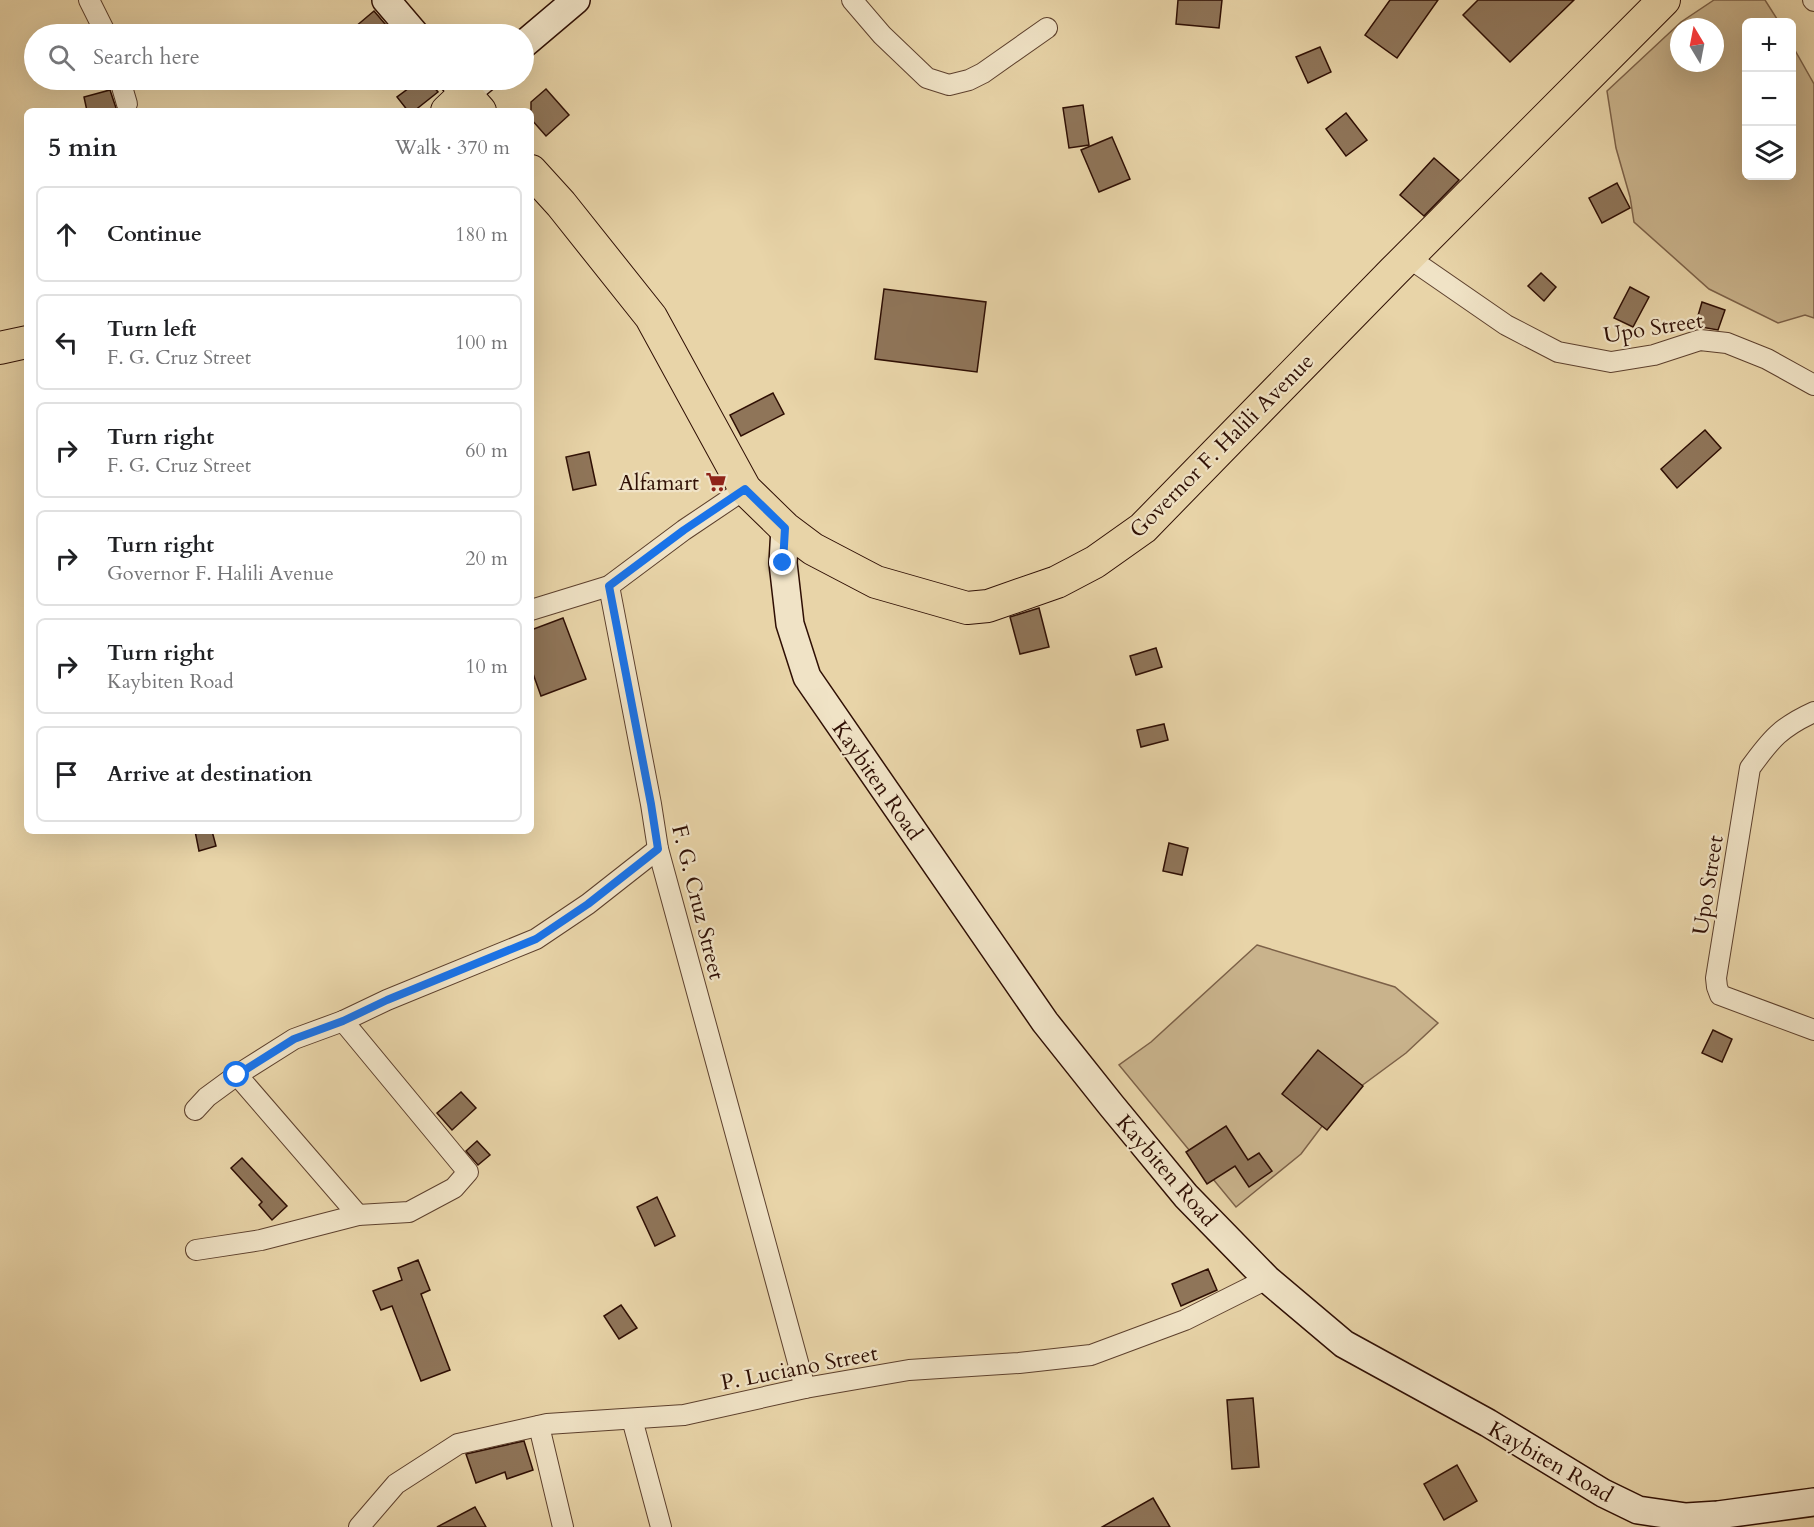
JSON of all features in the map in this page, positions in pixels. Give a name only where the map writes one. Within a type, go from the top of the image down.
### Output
[{"type":"main road","name":"Governor F. Halili Avenue","points":[[534,174],[561,204],[651,317],[745,489],[785,528],[813,549],[876,582],[967,608],[988,606],[1057,582],[1095,562],[1143,528],[1386,279],[1664,0]]},
{"type":"main road","points":[[0,348],[24,343]]},
{"type":"street","points":[[89,0],[100,24]]},
{"type":"street","points":[[386,0],[406,24]]},
{"type":"street","points":[[534,36],[576,0]]},
{"type":"street","points":[[852,0],[882,35],[927,78],[949,85],[969,80],[983,73],[1047,28]]},
{"type":"street","points":[[123,90],[128,104]]},
{"type":"street","name":"Upo Street","points":[[1409,258],[1506,325],[1558,352],[1611,362],[1654,355],[1700,340],[1727,343],[1767,358],[1814,385]]},
{"type":"street","points":[[534,609],[609,586],[684,530],[745,489]]},
{"type":"street","name":"Kaybiten Road","points":[[785,528],[783,563],[790,624],[807,677],[1045,1022],[1186,1196],[1267,1279],[1344,1344],[1488,1424],[1603,1493],[1638,1510],[1717,1521],[1814,1502]]},
{"type":"street","name":"F. G. Cruz Street","points":[[609,586],[658,849],[805,1388]]},
{"type":"street","name":"Upo Street","points":[[1814,712],[1791,723],[1767,744],[1750,768],[1716,978],[1720,995],[1814,1030]]},
{"type":"street","points":[[195,1110],[207,1097],[237,1075],[294,1039],[343,1021],[387,1000],[536,939],[588,904],[658,849]]},
{"type":"street","points":[[196,1250],[261,1240],[358,1215],[410,1212],[454,1188],[468,1172],[343,1021]]},
{"type":"street","points":[[237,1075],[358,1215]]},
{"type":"street","name":"P. Luciano Street","points":[[359,1527],[396,1484],[458,1444],[538,1426],[684,1415],[805,1388],[909,1370],[1019,1363],[1090,1355],[1185,1320],[1267,1279]]},
{"type":"street","points":[[632,1419],[661,1527]]},
{"type":"street","points":[[538,1426],[563,1527]]},
{"type":"shaded area","points":[[1714,0],[1765,0],[1776,18],[1742,18],[1742,180],[1796,180],[1796,52],[1814,84],[1814,318],[1805,315],[1778,323],[1709,289],[1634,222],[1630,197],[1616,148],[1607,91],[1670,32],[1670,72],[1724,72],[1724,18],[1687,18]]},
{"type":"shaded area","points":[[1257,945],[1395,987],[1438,1023],[1406,1053],[1341,1101],[1301,1154],[1236,1207],[1119,1065],[1151,1042]]},
{"type":"building","points":[[1178,0],[1222,0],[1219,28],[1176,24]]},
{"type":"building","points":[[1390,0],[1438,0],[1397,58],[1365,35]]},
{"type":"building","points":[[1478,0],[1574,0],[1510,62],[1463,15]]},
{"type":"building","points":[[374,11],[385,24],[359,24]]},
{"type":"building","points":[[1320,47],[1331,72],[1308,83],[1296,57]]},
{"type":"building","points":[[546,89],[569,115],[546,136],[534,122],[534,108],[531,108],[531,102]]},
{"type":"building","points":[[110,90],[116,108],[86,108],[84,97]]},
{"type":"building","points":[[406,90],[436,90],[438,92],[418,108],[406,108],[397,97]]},
{"type":"building","points":[[1083,105],[1089,145],[1069,148],[1063,108]]},
{"type":"building","points":[[1346,113],[1367,140],[1346,156],[1326,129]]},
{"type":"building","points":[[1112,137],[1130,179],[1099,192],[1081,150]]},
{"type":"building","points":[[1434,158],[1459,180],[1424,216],[1400,195]]},
{"type":"building","points":[[1617,183],[1630,208],[1602,223],[1589,198]]},
{"type":"building","points":[[1541,273],[1556,287],[1544,301],[1528,286]]},
{"type":"building","points":[[1630,287],[1649,297],[1633,327],[1614,318]]},
{"type":"building","points":[[884,289],[986,302],[977,372],[875,359]]},
{"type":"building","points":[[1702,302],[1725,310],[1718,330],[1695,326]]},
{"type":"building","points":[[773,393],[784,414],[741,436],[730,415]]},
{"type":"building","points":[[1705,430],[1721,448],[1677,488],[1661,469]]},
{"type":"building","points":[[589,452],[596,485],[573,490],[566,457]]},
{"type":"building","points":[[1039,608],[1049,647],[1020,654],[1010,617]]},
{"type":"building","points":[[563,618],[586,679],[541,696],[534,676],[534,629]]},
{"type":"building","points":[[1156,648],[1162,667],[1136,675],[1130,656]]},
{"type":"building","points":[[1164,724],[1168,740],[1141,747],[1137,730]]},
{"type":"building","points":[[196,834],[213,834],[216,846],[199,851]]},
{"type":"building","points":[[1169,843],[1188,848],[1182,875],[1163,871]]},
{"type":"building","points":[[1713,1030],[1732,1039],[1722,1062],[1702,1053]]},
{"type":"building","points":[[1318,1050],[1363,1086],[1327,1130],[1282,1094]]},
{"type":"building","points":[[461,1092],[476,1108],[452,1130],[437,1113]]},
{"type":"building","points":[[1226,1126],[1248,1160],[1259,1153],[1272,1171],[1249,1187],[1235,1166],[1207,1184],[1186,1152]]},
{"type":"building","points":[[477,1141],[490,1155],[478,1165],[466,1151]]},
{"type":"building","points":[[242,1158],[287,1206],[272,1220],[259,1205],[262,1202],[231,1168]]},
{"type":"building","points":[[657,1197],[675,1236],[655,1246],[637,1207]]},
{"type":"building","points":[[418,1260],[430,1290],[421,1294],[450,1370],[421,1381],[392,1306],[381,1310],[373,1291],[402,1280],[398,1268]]},
{"type":"building","points":[[1208,1269],[1217,1290],[1181,1306],[1172,1284]]},
{"type":"building","points":[[621,1305],[637,1328],[619,1339],[604,1316]]},
{"type":"building","points":[[1253,1398],[1259,1467],[1232,1469],[1227,1400]]},
{"type":"building","points":[[524,1441],[533,1470],[507,1479],[505,1472],[476,1483],[466,1454]]},
{"type":"building","points":[[1457,1465],[1477,1501],[1444,1520],[1424,1484]]},
{"type":"building","points":[[1153,1498],[1170,1527],[1102,1527]]},
{"type":"building","points":[[475,1507],[486,1527],[437,1527]]},
{"type":"place","name":"Alfamart","points":[[716,482]]},
{"type":"route","points":[[237,1075],[294,1039],[343,1021],[387,1000],[536,939],[588,904],[658,849],[609,586],[684,530],[745,489],[785,528],[783,563]]}]
